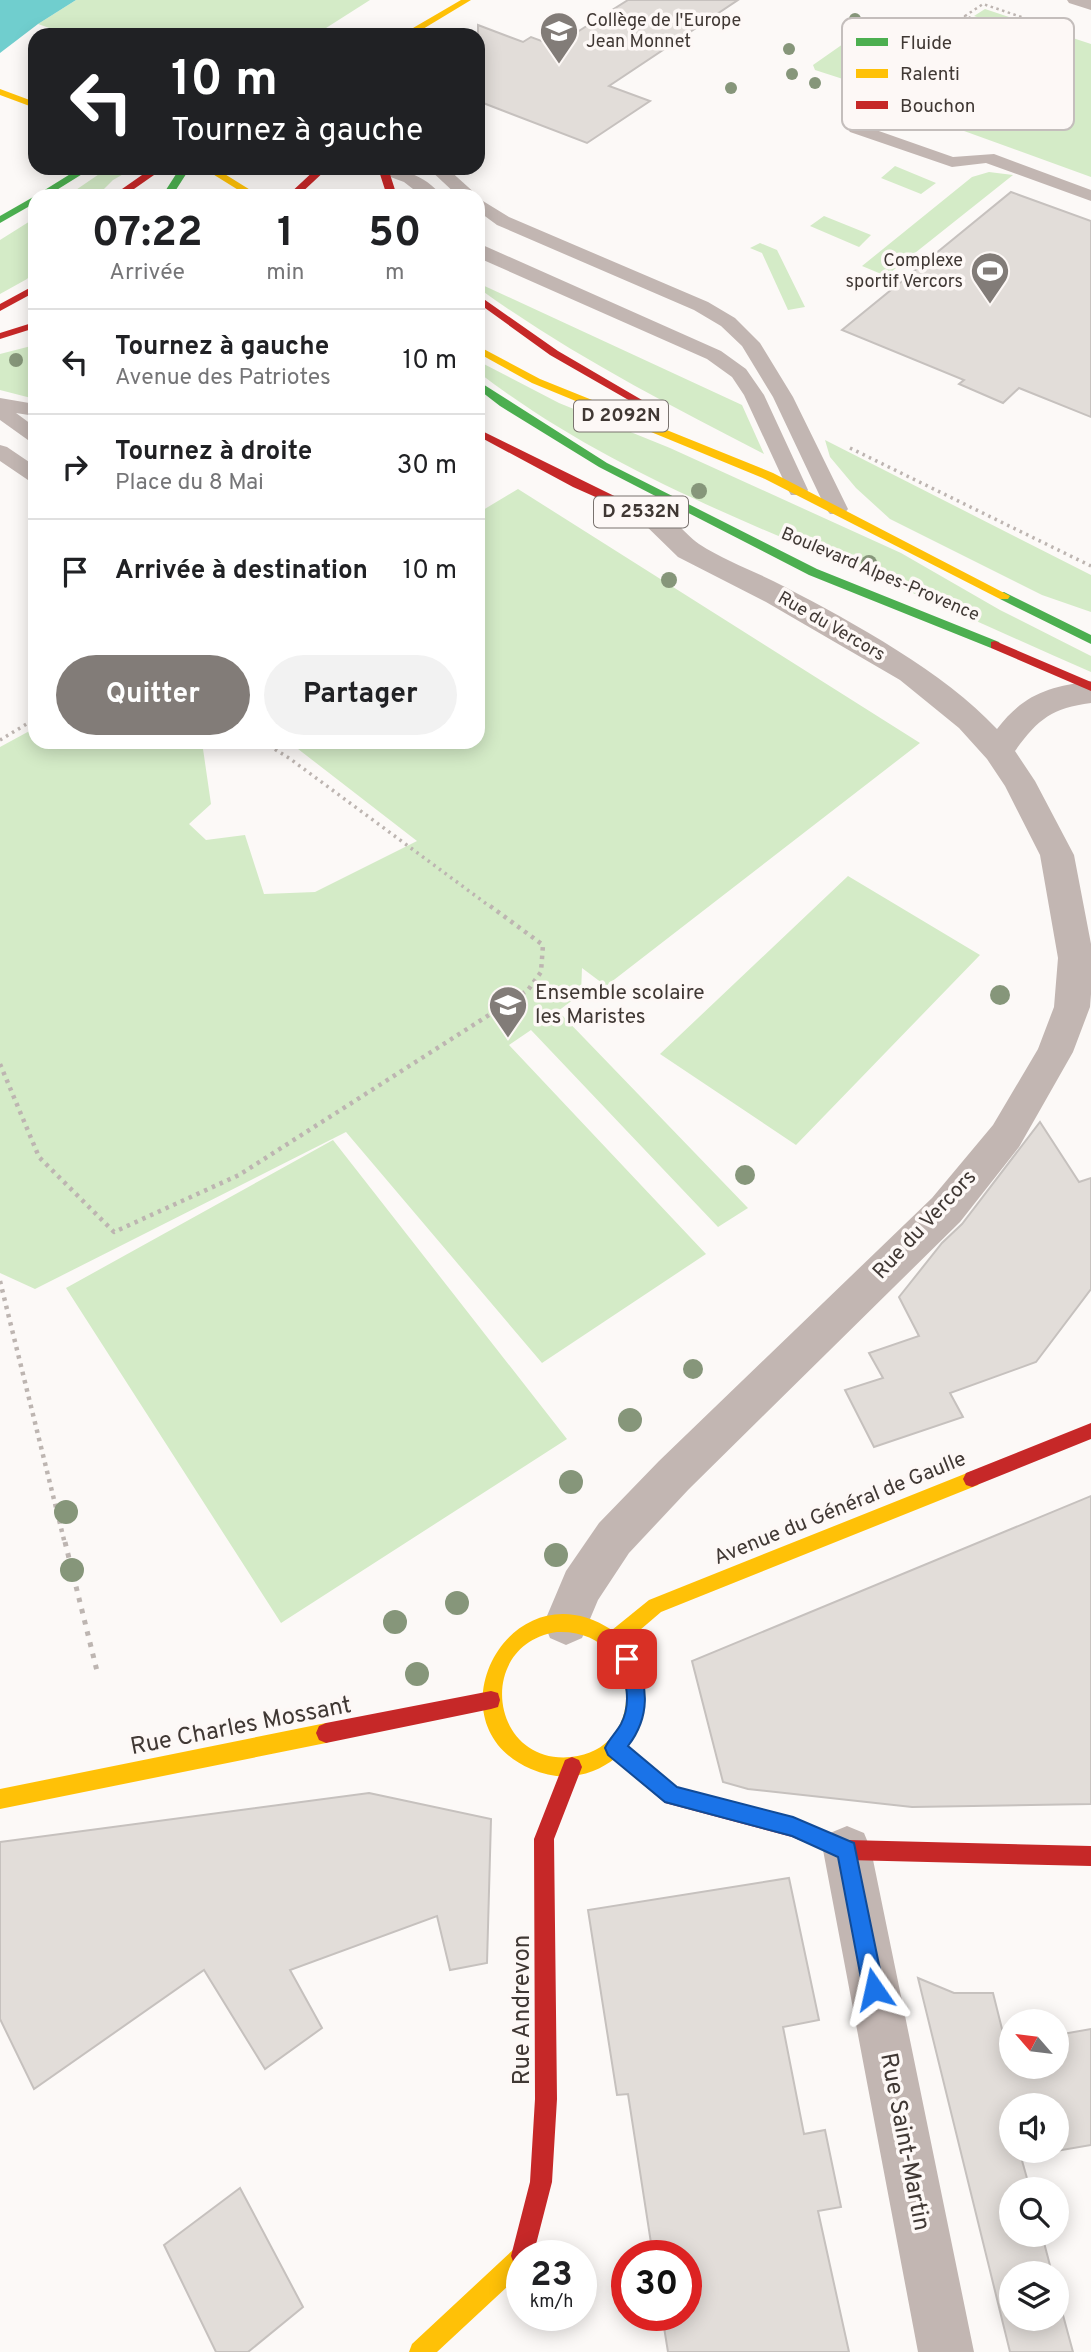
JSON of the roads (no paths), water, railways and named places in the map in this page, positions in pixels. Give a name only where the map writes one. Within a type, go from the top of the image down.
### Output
[{"type":"main road","points":[[419,28],[467,0]]},
{"type":"main road","points":[[427,28],[438,18]]},
{"type":"main road","points":[[2,93],[28,102]]},
{"type":"main road","points":[[50,189],[61,175]]},
{"type":"main road","points":[[52,189],[75,175]]},
{"type":"main road","points":[[126,189],[148,175]]},
{"type":"main road","points":[[220,175],[243,189]]},
{"type":"main road","points":[[300,189],[315,175]]},
{"type":"main road","points":[[0,220],[28,203]]},
{"type":"main road","points":[[0,308],[28,292]]},
{"type":"main road","points":[[485,303],[554,353],[769,476]]},
{"type":"main road","points":[[0,336],[28,327]]},
{"type":"main road","name":"Boulevard Alpes-Provence","points":[[485,353],[536,381],[769,476],[1089,637]]},
{"type":"main road","name":"Boulevard Alpes-Provence","points":[[485,389],[603,465],[813,572],[986,641],[1091,689]]},
{"type":"main road","name":"D 2532N","points":[[485,436],[577,484],[653,518],[813,572]]},
{"type":"main road","name":"Avenue du Général de Gaulle","points":[[612,1641],[655,1606],[1091,1431]]},
{"type":"main road","points":[[566,1623],[591,1628],[612,1641],[627,1659],[636,1681],[636,1705],[629,1729],[615,1748],[595,1761],[572,1767],[548,1766],[526,1757],[509,1742],[496,1723],[491,1700],[493,1681],[500,1661],[511,1645],[527,1633],[546,1625],[566,1623]]},
{"type":"main road","name":"Rue Charles Mossant","points":[[0,1799],[491,1700]]},
{"type":"main road","points":[[615,1748],[671,1796],[793,1826],[847,1850],[1091,1856]]},
{"type":"main road","name":"Rue Andrevon","points":[[526,2240],[541,2182],[546,2099],[544,1839],[572,1767]]},
{"type":"main road","name":"Rue Andrevon","points":[[420,2352],[506,2272]]},
{"type":"street","name":"Rue du Vercors","points":[[566,1623],[582,1586],[614,1538],[674,1475],[946,1210],[1006,1136],[1055,1052],[1072,1007],[1076,958],[1057,855],[1019,781],[998,751],[970,720],[911,673],[777,595],[688,550],[653,518]]},
{"type":"street","points":[[998,751],[1016,725],[1037,704],[1061,695],[1091,689]]},
{"type":"street","name":"Rue Saint-Martin","points":[[847,1850],[946,2352]]},
{"type":"lane","points":[[1075,0],[1091,5]]},
{"type":"lane","points":[[862,130],[952,162],[988,158],[1091,196]]},
{"type":"lane","points":[[402,175],[424,189]]},
{"type":"lane","points":[[445,175],[461,189]]},
{"type":"lane","points":[[485,208],[503,221],[701,306],[728,322],[750,342],[783,397],[837,509]]},
{"type":"lane","points":[[485,253],[713,355],[739,373],[760,406],[798,490]]},
{"type":"lane","points":[[2,405],[28,409]]},
{"type":"lane","points":[[2,405],[7,415],[28,431]]},
{"type":"lane","points":[[0,451],[28,471]]},
{"type":"water","points":[[0,0],[76,0],[33,28],[28,28],[28,32],[0,53]]},
{"type":"place","name":"Collège de l'Europe Jean Monnet","points":[[559,65]]},
{"type":"place","name":"Complexe sportif Vercors","points":[[990,305]]},
{"type":"place","name":"Ensemble scolaire les Maristes","points":[[508,1039]]}]
